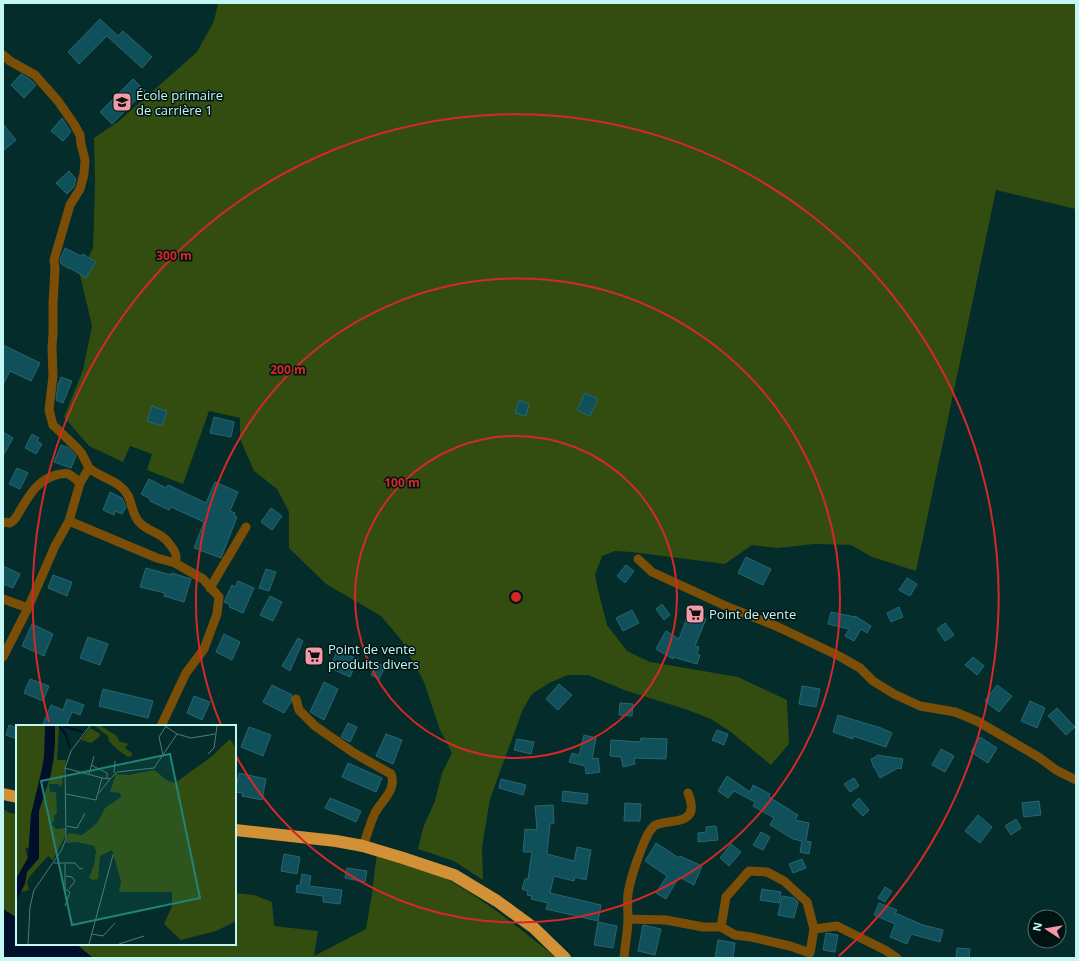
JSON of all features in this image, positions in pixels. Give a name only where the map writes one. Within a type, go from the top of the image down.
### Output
[{"type":"highway","points":[[3,794],[16,797]]},
{"type":"highway","points":[[236,830],[336,841],[363,846],[454,875],[497,901],[534,928],[565,958]]},
{"type":"street","points":[[3,55],[10,61],[35,75],[58,100],[80,135],[85,160],[84,174],[80,189],[70,204],[54,260],[52,348],[53,376],[49,410],[52,425],[76,447],[82,454],[89,468],[120,486],[125,491],[136,518],[140,523],[167,540],[175,551],[175,563]]},
{"type":"street","points":[[3,657],[28,608],[55,546],[69,521],[80,483],[89,468]]},
{"type":"street","points":[[3,522],[10,523],[15,520],[30,494],[44,479],[64,472],[71,474],[80,483]]},
{"type":"street","points":[[69,521],[157,558],[175,563],[203,579],[219,598],[217,614],[201,655],[186,673],[161,725]]},
{"type":"street","points":[[210,588],[246,527]]},
{"type":"street","points":[[638,558],[652,572],[728,607],[776,626],[839,656],[860,668],[873,681],[894,694],[920,706],[955,712],[977,721],[1040,758],[1056,770],[1076,780]]},
{"type":"street","points":[[3,598],[28,608]]},
{"type":"street","points":[[296,699],[299,710],[315,726],[354,753],[391,774],[393,780],[390,791],[375,813],[363,846]]},
{"type":"street","points":[[624,958],[630,880],[649,832],[654,826],[661,823],[680,820],[688,816],[691,812],[692,805],[688,793]]},
{"type":"street","points":[[628,919],[666,920],[703,927],[721,927],[735,936],[751,937],[810,953],[814,929],[807,902],[784,881],[767,872],[749,871],[726,897],[721,927]]},
{"type":"street","points":[[814,929],[837,926],[885,950],[897,958]]},
{"type":"green space","points":[[218,3],[1076,3],[1076,209],[996,190],[916,571],[872,557],[851,545],[814,544],[778,548],[752,545],[725,564],[632,552],[615,551],[602,556],[595,575],[607,625],[627,651],[650,662],[738,677],[787,700],[789,744],[771,765],[731,732],[711,719],[685,709],[627,691],[588,675],[568,675],[549,683],[532,694],[523,709],[490,799],[482,847],[483,880],[454,861],[418,849],[423,828],[435,801],[442,773],[452,753],[440,730],[424,682],[402,641],[381,616],[326,584],[289,548],[289,512],[277,489],[254,471],[240,439],[240,418],[209,411],[183,484],[147,470],[152,454],[130,446],[123,462],[89,446],[64,417],[83,370],[92,326],[80,275],[93,248],[95,183],[94,138],[119,121],[197,52],[214,21]]},
{"type":"green space","points":[[3,809],[10,813],[16,814],[16,917],[3,909]]},
{"type":"green space","points":[[377,852],[405,860],[439,875],[475,896],[557,958],[93,958],[77,945],[236,945],[236,893],[254,895],[272,902],[274,926],[318,931],[314,956],[366,929]]},
{"type":"water","points":[[3,909],[16,917],[16,945],[77,945],[93,958],[3,958]]},
{"type":"building","points":[[100,19],[118,36],[123,31],[152,57],[142,68],[107,36],[79,64],[68,52]]},
{"type":"building","points":[[21,74],[36,85],[24,98],[11,85]]},
{"type":"building","name":"École primaire de carrière 1","points":[[133,79],[145,91],[112,124],[100,112]]},
{"type":"building","points":[[62,118],[71,132],[63,141],[51,131]]},
{"type":"building","points":[[3,124],[16,140],[3,151]]},
{"type":"building","points":[[69,171],[76,179],[74,187],[67,194],[56,183]]},
{"type":"building","points":[[65,248],[81,256],[83,254],[96,262],[86,278],[61,264],[60,260]]},
{"type":"building","points":[[3,345],[40,363],[31,381],[10,371],[3,385]]},
{"type":"building","points":[[61,377],[72,381],[63,403],[56,400],[58,384]]},
{"type":"building","points":[[585,393],[598,399],[590,416],[577,410]]},
{"type":"building","points":[[519,400],[529,404],[526,416],[515,413]]},
{"type":"building","points":[[152,406],[167,411],[162,426],[147,421]]},
{"type":"building","points":[[214,417],[234,422],[231,437],[210,433]]},
{"type":"building","points":[[3,432],[13,438],[3,456]]},
{"type":"building","points":[[32,434],[39,438],[37,441],[42,444],[36,454],[25,448]]},
{"type":"building","points":[[61,445],[69,448],[76,456],[71,468],[54,462]]},
{"type":"building","points":[[17,468],[28,473],[20,489],[9,484]]},
{"type":"building","points":[[149,479],[166,488],[168,485],[206,503],[215,482],[238,492],[230,511],[235,513],[234,516],[237,517],[221,558],[194,548],[204,522],[171,507],[169,510],[150,501],[150,499],[141,494]]},
{"type":"building","points":[[110,492],[122,498],[126,507],[122,514],[115,511],[114,515],[103,510]]},
{"type":"building","points":[[271,508],[282,516],[272,530],[261,522]]},
{"type":"building","points":[[746,557],[771,569],[763,585],[738,573]]},
{"type":"building","points":[[626,565],[634,571],[625,583],[617,576]]},
{"type":"building","points":[[3,566],[20,574],[13,588],[3,584]]},
{"type":"building","points":[[146,568],[171,575],[172,573],[191,579],[184,602],[164,596],[165,593],[140,587]]},
{"type":"building","points":[[266,569],[276,572],[269,591],[259,588]]},
{"type":"building","points":[[53,575],[72,582],[67,596],[48,588]]},
{"type":"building","points":[[907,578],[917,584],[910,596],[899,590]]},
{"type":"building","points":[[238,581],[254,588],[243,613],[229,607],[230,605],[224,602],[232,585],[235,587]]},
{"type":"building","points":[[270,596],[282,602],[273,621],[260,615]]},
{"type":"building","points":[[662,604],[670,615],[664,620],[656,609]]},
{"type":"building","points":[[899,607],[903,617],[891,622],[887,613]]},
{"type":"building","points":[[632,610],[639,623],[623,631],[616,618]]},
{"type":"building","points":[[689,612],[706,619],[695,646],[699,647],[697,654],[700,655],[697,664],[673,657],[673,659],[656,649],[666,631],[679,639]]},
{"type":"building","points":[[831,612],[855,616],[871,626],[867,633],[861,629],[854,641],[845,636],[849,629],[828,624]]},
{"type":"building","points":[[945,623],[954,635],[945,641],[937,629]]},
{"type":"building","points":[[32,624],[53,634],[44,656],[22,646]]},
{"type":"building","points":[[224,634],[240,642],[232,660],[216,652]]},
{"type":"building","points":[[88,637],[108,644],[100,665],[80,658]]},
{"type":"building","points":[[298,638],[303,641],[290,671],[282,666]]},
{"type":"building","points":[[337,651],[358,659],[350,677],[330,668]]},
{"type":"building","points":[[973,657],[984,666],[977,675],[965,665]]},
{"type":"building","points":[[377,663],[385,667],[379,679],[371,675]]},
{"type":"building","points":[[30,679],[49,686],[43,701],[24,693]]},
{"type":"building","points":[[324,682],[338,689],[324,720],[310,712]]},
{"type":"building","points":[[559,684],[572,695],[558,710],[546,699]]},
{"type":"building","points":[[272,685],[292,695],[291,702],[284,713],[263,702]]},
{"type":"building","points":[[997,685],[1012,696],[999,712],[985,701]]},
{"type":"building","points":[[802,686],[820,689],[816,707],[799,704]]},
{"type":"building","points":[[103,689],[153,701],[148,718],[99,706]]},
{"type":"building","points":[[194,696],[210,702],[202,720],[187,713]]},
{"type":"building","points":[[67,699],[84,705],[80,715],[72,712],[66,725],[43,724],[51,705],[63,710]]},
{"type":"building","points":[[1030,701],[1045,708],[1037,728],[1021,721]]},
{"type":"building","points":[[620,703],[633,704],[632,716],[619,715]]},
{"type":"building","points":[[1057,708],[1075,727],[1066,735],[1048,716]]},
{"type":"building","points":[[838,715],[881,728],[892,733],[886,747],[853,736],[853,739],[833,732]]},
{"type":"building","points":[[348,723],[357,727],[350,742],[341,737]]},
{"type":"building","points":[[9,725],[16,728],[16,739],[6,735]]},
{"type":"building","points":[[249,727],[271,735],[263,756],[241,747]]},
{"type":"building","points":[[717,730],[728,734],[724,745],[712,740]]},
{"type":"building","points":[[386,734],[402,740],[393,764],[376,756]]},
{"type":"building","points":[[584,735],[596,738],[592,759],[598,758],[600,772],[586,774],[585,766],[569,762],[572,753],[579,755]]},
{"type":"building","points":[[980,737],[997,748],[988,763],[971,752]]},
{"type":"building","points":[[641,738],[667,739],[666,759],[634,758],[635,764],[623,767],[621,757],[610,756],[611,740],[640,742]]},
{"type":"building","points":[[517,739],[534,742],[531,754],[514,750]]},
{"type":"building","points":[[941,749],[954,756],[945,772],[932,765]]},
{"type":"building","points":[[877,755],[903,759],[901,769],[898,768],[880,778],[871,759]]},
{"type":"building","points":[[348,763],[382,778],[376,792],[342,777]]},
{"type":"building","points":[[239,773],[266,779],[262,800],[242,796],[243,793],[236,792]]},
{"type":"building","points":[[727,776],[750,792],[753,785],[770,794],[769,797],[798,815],[795,820],[809,823],[806,841],[811,842],[809,854],[800,852],[802,841],[793,839],[770,825],[774,818],[753,806],[755,802],[734,791],[728,798],[718,791]]},
{"type":"building","points":[[854,778],[859,786],[850,792],[844,784]]},
{"type":"building","points":[[501,779],[526,785],[523,795],[499,788]]},
{"type":"building","points":[[563,791],[588,794],[587,804],[562,801]]},
{"type":"building","points":[[330,798],[361,811],[356,822],[325,808]]},
{"type":"building","points":[[859,798],[869,810],[863,816],[852,805]]},
{"type":"building","points":[[1039,801],[1041,815],[1024,817],[1022,803]]},
{"type":"building","points":[[625,803],[641,804],[640,821],[624,821]]},
{"type":"building","points":[[553,805],[554,823],[550,824],[547,854],[574,861],[577,847],[591,850],[586,880],[575,877],[574,881],[554,876],[550,893],[601,905],[598,921],[546,909],[548,903],[531,899],[532,896],[527,895],[528,891],[522,889],[525,879],[528,879],[532,852],[523,852],[525,829],[537,830],[535,806]]},
{"type":"building","points":[[978,815],[992,827],[980,843],[965,831]]},
{"type":"building","points":[[1016,819],[1021,828],[1011,835],[1005,826]]},
{"type":"building","points":[[716,826],[718,840],[698,842],[698,833],[706,832],[706,827]]},
{"type":"building","points":[[761,832],[770,837],[763,850],[753,845]]},
{"type":"building","points":[[656,843],[679,858],[680,856],[702,866],[694,885],[679,877],[666,899],[656,893],[667,876],[645,861]]},
{"type":"building","points":[[731,844],[741,852],[729,866],[720,858]]},
{"type":"building","points":[[284,854],[300,857],[297,874],[281,871]]},
{"type":"building","points":[[802,859],[806,868],[793,873],[789,864]]},
{"type":"building","points":[[347,868],[367,871],[365,882],[345,878]]},
{"type":"building","points":[[302,874],[311,876],[309,886],[342,890],[340,904],[323,902],[323,896],[296,892],[297,885],[300,886]]},
{"type":"building","points":[[885,887],[892,891],[885,902],[878,898]]},
{"type":"building","points":[[762,889],[781,892],[779,903],[760,900]]},
{"type":"building","points":[[782,896],[794,898],[798,902],[794,918],[778,915]]},
{"type":"building","points":[[879,903],[897,910],[895,913],[923,925],[943,930],[940,942],[911,934],[907,944],[890,937],[895,924],[874,915]]},
{"type":"building","points":[[598,922],[617,926],[613,948],[594,945]]},
{"type":"building","points":[[643,925],[661,929],[655,955],[638,951]]},
{"type":"building","points":[[826,933],[838,935],[835,952],[823,950]]},
{"type":"building","points":[[718,940],[735,943],[733,958],[715,958]]},
{"type":"building","points":[[957,948],[970,949],[969,958],[956,958]]},
{"type":"place","name":"École primaire de carrière 1","points":[[122,102]]},
{"type":"place","name":"Point de vente","points":[[695,614]]},
{"type":"place","name":"Point de vente produits divers","points":[[314,656]]}]
